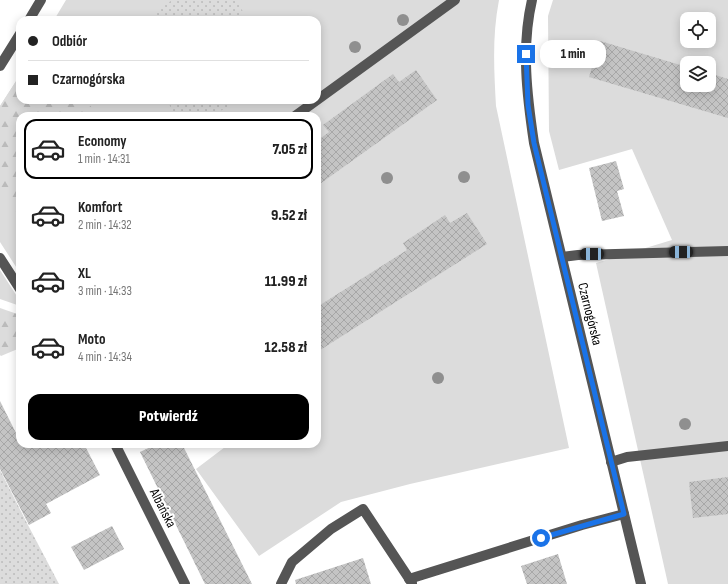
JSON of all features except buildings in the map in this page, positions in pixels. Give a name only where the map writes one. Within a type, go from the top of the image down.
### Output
[{"type":"street","points":[[31,16],[41,0]]},
{"type":"street","points":[[321,97],[455,0]]},
{"type":"street","name":"Czarnogórska","points":[[532,0],[526,39],[526,69],[528,105],[534,143],[641,584]]},
{"type":"street","points":[[0,66],[16,40]]},
{"type":"street","points":[[301,112],[312,104]]},
{"type":"street","points":[[562,257],[578,255],[728,251]]},
{"type":"street","points":[[0,258],[16,283]]},
{"type":"street","points":[[611,462],[627,457],[728,446]]},
{"type":"street","name":"Albańska","points":[[117,448],[186,584]]},
{"type":"street","points":[[280,584],[292,562],[331,529],[363,509],[411,581],[582,525],[624,514]]},
{"type":"green space","points":[[66,0],[499,0],[494,40],[496,106],[569,448],[410,484],[341,502],[259,556],[196,469],[224,448],[321,448],[321,112],[16,112],[16,267],[0,242],[0,106],[16,81],[16,104],[321,104],[321,16],[56,16]]},
{"type":"green space","points":[[172,0],[236,0],[246,16],[150,16]]},
{"type":"green space","points":[[553,0],[728,0],[728,584],[668,584],[596,263],[672,240],[632,149],[559,170],[549,131],[548,16]]},
{"type":"green space","points":[[16,81],[16,104],[89,104],[95,112],[16,112],[16,212],[6,201],[0,189],[0,106]]},
{"type":"green space","points":[[169,104],[232,104],[219,112],[173,112]]},
{"type":"green space","points":[[0,270],[16,295],[16,305],[0,299]]},
{"type":"green space","points":[[0,308],[16,314],[16,350],[1,356]]},
{"type":"green space","points":[[0,470],[29,527],[59,584],[0,584]]},
{"type":"route","points":[[526,54],[528,105],[534,143],[624,514],[541,538]]}]
